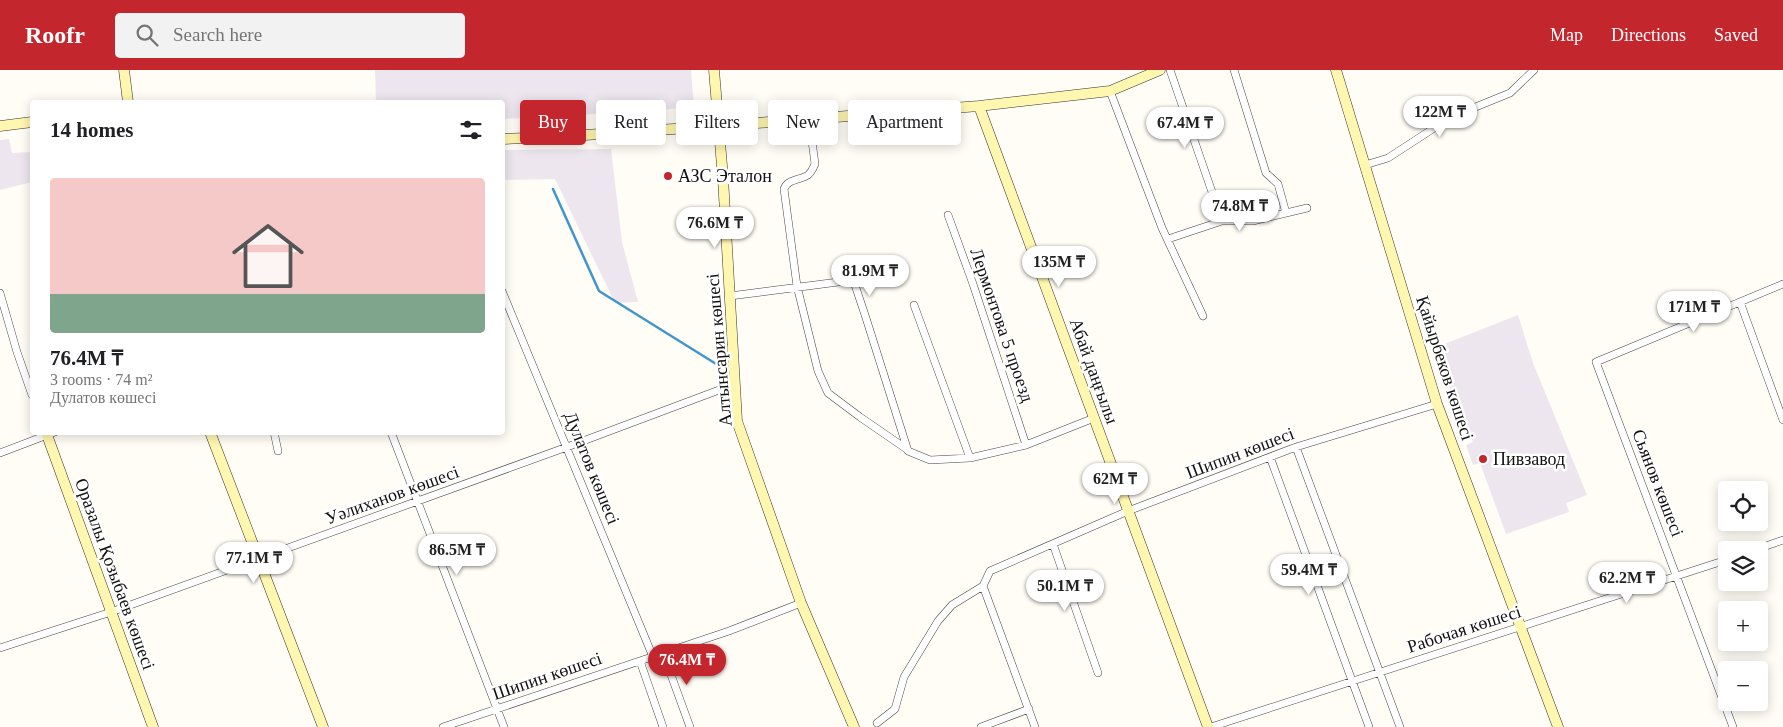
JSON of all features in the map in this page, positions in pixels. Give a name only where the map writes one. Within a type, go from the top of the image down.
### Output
[{"type":"street","points":[[124,70],[128,100]]},
{"type":"street","name":"Алтынсарин көшесі","points":[[714,70],[716,100]]},
{"type":"street","points":[[838,116],[978,106],[1110,91],[1160,70]]},
{"type":"street","points":[[1170,70],[1222,221]]},
{"type":"street","points":[[1234,70],[1266,173],[1278,184],[1286,213]]},
{"type":"street","name":"Қайырбеков көшесі","points":[[1336,70],[1437,404],[1558,727]]},
{"type":"street","points":[[1365,166],[1388,158],[1451,117],[1510,93],[1534,70]]},
{"type":"street","points":[[1110,91],[1168,239],[1203,316]]},
{"type":"street","name":"Абай даңғылы","points":[[978,106],[1209,727]]},
{"type":"street","points":[[0,126],[30,122]]},
{"type":"street","points":[[505,139],[676,129]]},
{"type":"street","name":"Алтынсарин көшесі","points":[[719,145],[737,421],[800,603],[854,727]]},
{"type":"street","points":[[813,145],[815,164],[808,175],[788,183],[784,189],[796,286],[818,371],[828,392],[908,450],[930,460],[970,458],[1026,445],[1094,418]]},
{"type":"street","points":[[1168,239],[1222,221],[1254,221],[1307,208]]},
{"type":"street","name":"Лермонтова 5 проезд","points":[[948,215],[973,284],[1026,445]]},
{"type":"street","points":[[730,296],[796,286],[851,282],[866,318],[908,450]]},
{"type":"street","points":[[1783,284],[1740,302],[1783,420]]},
{"type":"street","points":[[0,293],[30,389]]},
{"type":"street","name":"Дулатов көшесі","points":[[505,298],[653,657]]},
{"type":"street","name":"Сьянов көшесі","points":[[1733,727],[1596,362],[1740,302]]},
{"type":"street","points":[[914,305],[970,458]]},
{"type":"street","name":"Уәлиханов көшесі","points":[[0,648],[111,612],[567,448],[735,384]]},
{"type":"street","name":"Шипин көшесі","points":[[877,723],[895,708],[904,677],[938,621],[952,606],[983,586],[990,571],[1128,511],[1296,447],[1437,404]]},
{"type":"street","points":[[0,453],[45,435]]},
{"type":"street","name":"Оразалы Қозыбаев көшесі","points":[[51,435],[111,612],[153,727]]},
{"type":"street","points":[[211,435],[323,727]]},
{"type":"street","points":[[275,435],[278,451]]},
{"type":"street","points":[[392,435],[504,727]]},
{"type":"street","points":[[1296,447],[1400,727]]},
{"type":"street","points":[[1270,457],[1370,727]]},
{"type":"street","points":[[1768,545],[1783,540]]},
{"type":"street","points":[[1053,544],[1098,673]]},
{"type":"street","name":"Рабочая көшесі","points":[[1209,727],[1718,563]]},
{"type":"street","points":[[983,586],[1035,727]]},
{"type":"street","name":"Шипин көшесі","points":[[443,727],[729,631],[800,603]]},
{"type":"street","points":[[663,653],[690,727]]},
{"type":"street","points":[[640,661],[663,727]]},
{"type":"street","points":[[982,727],[1029,709]]},
{"type":"shaded area","points":[[375,70],[691,70],[693,100],[676,100],[676,108],[666,109],[666,100],[596,100],[596,114],[586,114],[586,100],[520,100],[520,118],[505,119],[505,100],[376,100]]},
{"type":"shaded area","points":[[9,139],[12,153],[30,152],[30,182],[0,190],[0,140]]},
{"type":"shaded area","points":[[611,149],[622,242],[638,302],[615,303],[555,179],[505,180],[505,150]]},
{"type":"shaded area","points":[[1518,315],[1533,363],[1587,495],[1566,503],[1569,512],[1506,534],[1480,463],[1473,465],[1466,445],[1473,442],[1451,392],[1437,347]]},
{"type":"waterway","points":[[553,189],[599,291],[721,367]]},
{"type":"place","name":"АЗС Эталон","points":[[668,176]]},
{"type":"place","name":"Пивзавод","points":[[1483,459]]}]
